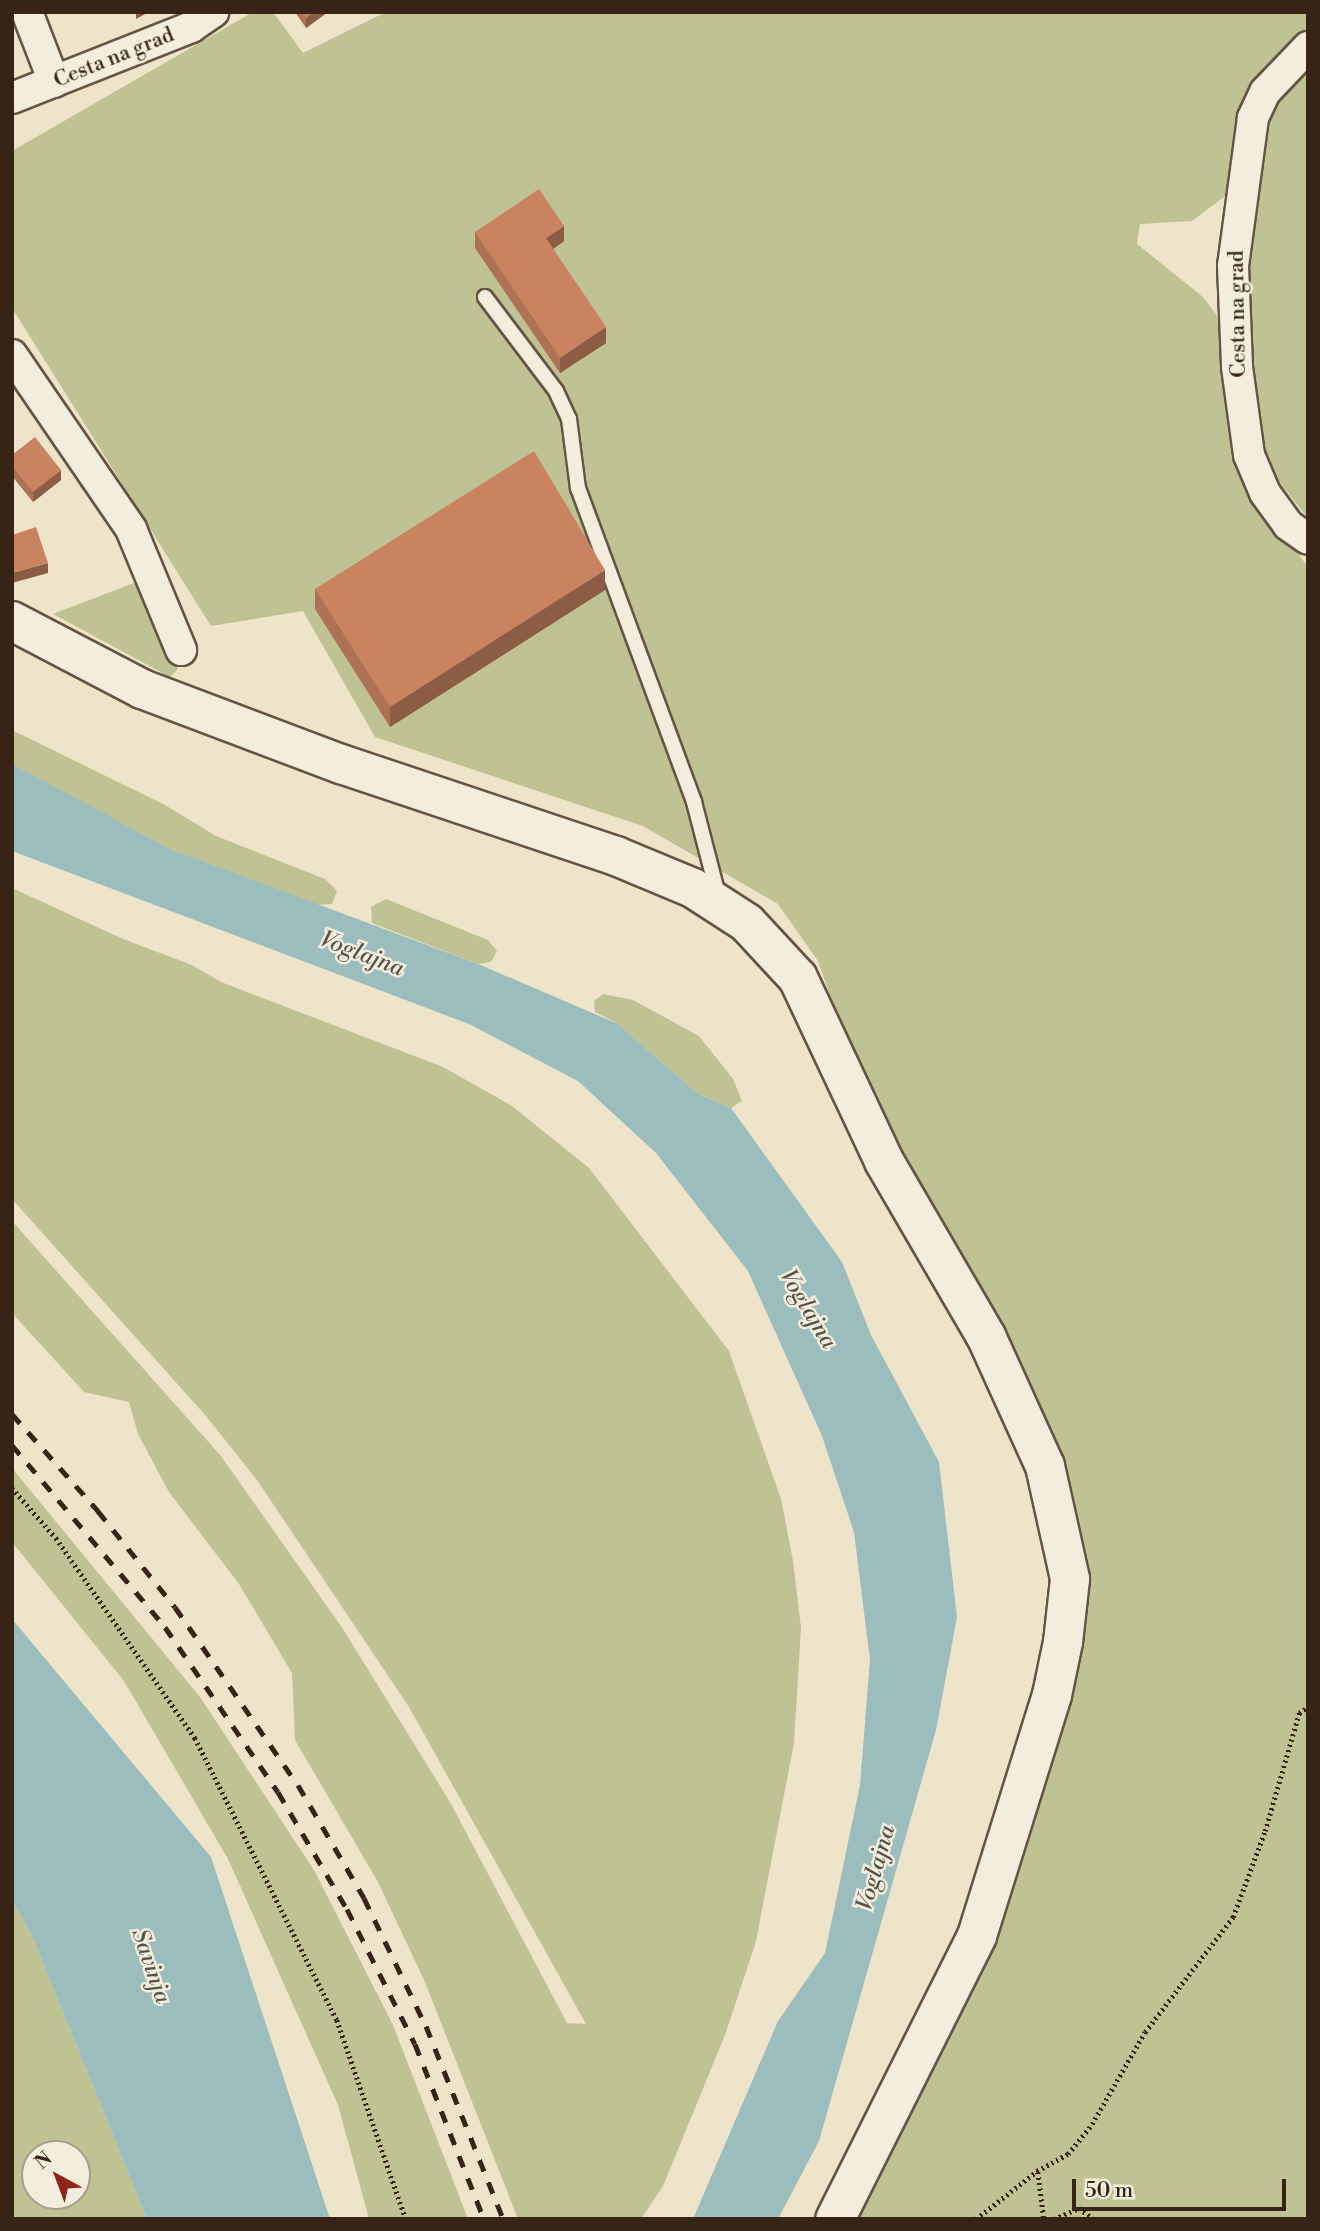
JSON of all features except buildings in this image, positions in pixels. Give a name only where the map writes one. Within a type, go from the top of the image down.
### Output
[{"type":"street","points":[[27,12],[54,82]]},
{"type":"street","name":"Cesta na grad","points":[[12,97],[191,27],[214,12]]},
{"type":"street","name":"Cesta na grad","points":[[1308,47],[1265,92],[1253,118],[1233,266],[1237,367],[1249,455],[1265,492],[1288,525],[1308,539]]},
{"type":"street","points":[[12,355],[131,529],[181,650]]},
{"type":"street","points":[[12,621],[142,688],[341,764],[616,856],[692,888],[747,923],[798,978],[884,1161],[986,1336],[1045,1466],[1070,1580],[1052,1695],[977,1936],[835,2219]]},
{"type":"lane","points":[[485,297],[556,391],[569,419],[578,488],[694,802],[720,906]]},
{"type":"path","points":[[12,1488],[56,1538],[195,1738],[337,2020],[406,2219]]},
{"type":"path","points":[[976,2219],[1037,2171],[1068,2154],[1092,2124],[1145,2032],[1233,1917],[1265,1831],[1299,1713],[1308,1707]]},
{"type":"path","points":[[1037,2171],[1044,2219]]},
{"type":"path","points":[[1054,2219],[1079,2208],[1093,2219]]},
{"type":"green space","points":[[253,12],[273,12],[303,53],[386,12],[1308,12],[1308,31],[1278,58],[1237,117],[1228,194],[1192,221],[1140,224],[1137,244],[1203,297],[1225,326],[1252,492],[1308,567],[1308,2219],[852,2219],[974,1987],[1045,1781],[1071,1680],[1061,1464],[1001,1322],[863,1092],[818,961],[778,904],[643,826],[375,737],[303,611],[211,626],[12,308],[12,151]]},
{"type":"green space","points":[[1308,63],[1308,518],[1272,473],[1261,441],[1247,298],[1256,184],[1270,103]]},
{"type":"green space","points":[[134,583],[178,669],[170,677],[53,614]]},
{"type":"green space","points":[[12,730],[165,805],[216,836],[325,879],[337,891],[332,904],[313,905],[172,850],[19,769],[12,764]]},
{"type":"green space","points":[[12,888],[123,939],[192,965],[221,982],[443,1067],[512,1106],[589,1168],[729,1351],[781,1499],[793,1561],[801,1628],[794,1743],[756,1941],[725,2035],[663,2186],[641,2219],[518,2219],[425,1982],[378,1882],[295,1740],[292,1673],[239,1584],[169,1492],[138,1434],[129,1402],[84,1392],[12,1313],[12,1221],[221,1456],[343,1629],[450,1802],[567,2023],[586,2024],[409,1707],[257,1480],[206,1416],[12,1199]]},
{"type":"green space","points":[[386,899],[488,940],[497,951],[491,962],[478,964],[372,923],[371,907]]},
{"type":"green space","points":[[603,994],[633,1000],[699,1036],[733,1079],[742,1101],[731,1108],[698,1094],[618,1024],[595,1012],[594,1001]]},
{"type":"green space","points":[[12,1468],[200,1697],[314,1870],[393,2025],[468,2219],[369,2219],[338,2105],[228,1859],[124,1681],[12,1542]]},
{"type":"green space","points":[[12,1900],[34,1940],[147,2219],[12,2219]]},
{"type":"water","name":"Voglajna","points":[[12,764],[172,850],[478,964],[618,1024],[698,1094],[731,1108],[842,1262],[871,1335],[939,1462],[957,1617],[936,1730],[819,2141],[778,2219],[693,2219],[778,2021],[825,1953],[860,1785],[870,1660],[854,1532],[822,1436],[748,1271],[656,1153],[578,1081],[469,1024],[12,851]]},
{"type":"water","name":"Savinja","points":[[12,1619],[211,1857],[330,2219],[147,2219],[34,1940],[12,1900]]},
{"type":"railway","points":[[12,1414],[98,1511],[175,1607],[298,1785],[364,1898],[426,2026],[503,2219]]},
{"type":"railway","points":[[12,1445],[165,1627],[278,1792],[347,1909],[415,2044],[484,2219]]}]
